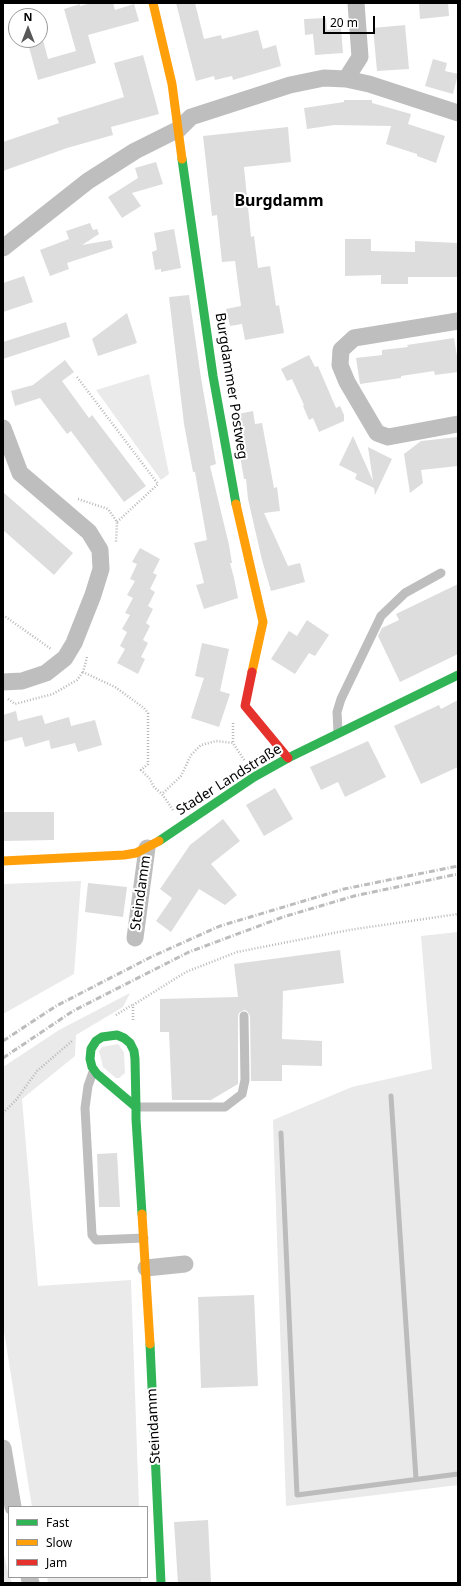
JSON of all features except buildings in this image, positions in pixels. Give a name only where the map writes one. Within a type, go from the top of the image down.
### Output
[{"type":"street","name":"Burgdammer Postweg","points":[[153,3],[172,84],[213,376],[235,499],[263,622],[245,706],[288,758]]},
{"type":"street","points":[[346,79],[360,57],[356,3]]},
{"type":"street","points":[[3,248],[88,181],[135,151],[179,130],[191,117],[290,85],[324,78],[346,79],[369,84],[458,114]]},
{"type":"street","points":[[458,321],[354,338],[342,350],[340,365],[347,382],[377,433],[388,437],[458,424]]},
{"type":"street","points":[[3,428],[20,473],[89,532],[100,550],[100,569],[93,595],[74,643],[65,658],[46,673],[22,680],[3,682]]},
{"type":"street","name":"Stader Landstraße","points":[[3,861],[124,855],[147,848],[162,840],[254,777],[288,758],[458,675]]},
{"type":"street","name":"Steindamm","points":[[135,938],[147,848]]},
{"type":"street","points":[[128,1041],[116,1035],[108,1035],[96,1041],[90,1053],[90,1060],[94,1070],[136,1107]]},
{"type":"street","name":"Steindamm","points":[[128,1041],[134,1050],[161,1583]]},
{"type":"street","points":[[146,1268],[185,1264]]},
{"type":"street","points":[[3,1448],[13,1506]]},
{"type":"lane","points":[[338,734],[338,712],[342,699],[381,616],[405,593],[441,573]]},
{"type":"lane","points":[[136,1107],[225,1107],[242,1094],[245,1080],[244,1016]]},
{"type":"lane","points":[[94,1070],[88,1086],[85,1108],[92,1235],[96,1240],[144,1238]]},
{"type":"path","points":[[78,377],[158,484],[116,522]]},
{"type":"path","points":[[3,615],[65,658]]},
{"type":"path","points":[[108,683],[144,708],[148,713],[148,764],[141,770],[150,779],[154,787],[162,794],[184,824]]},
{"type":"path","points":[[162,794],[181,776],[191,755],[202,745],[216,740],[232,743],[239,751],[254,777]]},
{"type":"path","points":[[113,1017],[186,972],[237,952],[349,930],[458,914]]},
{"type":"path","points":[[128,1041],[133,1033],[133,1005]]},
{"type":"path","points":[[3,1113],[16,1100],[37,1071],[72,1041]]},
{"type":"shaded area","points":[[149,374],[169,474],[161,480],[96,390]]},
{"type":"shaded area","points":[[81,881],[74,974],[3,1014],[3,884]]},
{"type":"shaded area","points":[[458,932],[458,1485],[286,1506],[273,1120],[352,1087],[432,1069],[421,936]]},
{"type":"shaded area","points":[[130,993],[123,1007],[76,1035],[75,1056],[22,1099],[38,1286],[131,1280],[139,1506],[32,1506],[3,1325],[3,1067],[59,1030]]},
{"type":"shaded area","points":[[118,1044],[124,1052],[125,1073],[119,1078],[116,1078],[103,1067],[99,1051],[102,1047]]},
{"type":"shaded area","points":[[3,1550],[8,1578],[10,1578],[12,1583],[3,1583]]},
{"type":"shaded area","points":[[47,1578],[141,1578],[141,1583],[48,1583]]},
{"type":"waterway","points":[[391,1096],[416,1479]]},
{"type":"waterway","points":[[281,1133],[297,1495],[458,1474]]},
{"type":"railway","points":[[3,1041],[56,1006],[151,957],[220,926],[344,889],[458,866]]},
{"type":"railway","points":[[3,1058],[73,1011],[189,952],[283,917],[354,896],[458,874]]},
{"type":"traffic: fast","points":[[182,159],[213,376],[236,504]]},
{"type":"traffic: fast","points":[[159,841],[254,777],[288,758],[458,675]]},
{"type":"traffic: fast","points":[[136,1107],[97,1074],[92,1067],[90,1059],[91,1049],[96,1041],[102,1037],[117,1035],[124,1038],[130,1043],[134,1051],[135,1059],[136,1107],[136,1119],[142,1214]]},
{"type":"traffic: fast","points":[[150,1344],[161,1583]]},
{"type":"traffic: slow","points":[[153,3],[172,84],[182,159]]},
{"type":"traffic: slow","points":[[236,504],[263,622],[252,672]]},
{"type":"traffic: slow","points":[[3,861],[124,855],[136,853],[159,841]]},
{"type":"traffic: slow","points":[[142,1214],[150,1344]]},
{"type":"traffic: jam","points":[[252,672],[245,706],[288,758]]},
{"type":"district","name":"Burgdamm","points":[[279,201]]}]
